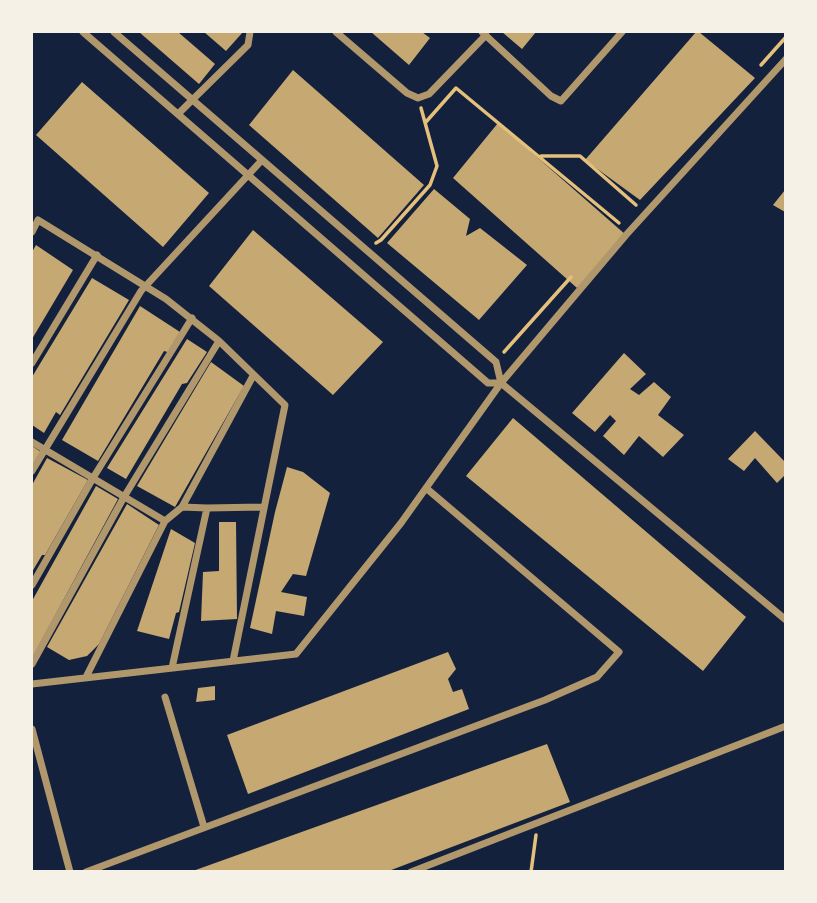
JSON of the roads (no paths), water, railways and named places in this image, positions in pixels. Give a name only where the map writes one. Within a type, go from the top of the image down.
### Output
[{"type":"street","points":[[83,32],[488,383],[501,383]]},
{"type":"street","points":[[114,32],[496,362],[501,383],[786,620]]},
{"type":"street","points":[[178,114],[248,45],[250,32]]},
{"type":"street","points":[[337,32],[407,93],[418,98],[429,94],[484,33],[551,96],[561,101],[618,33]]},
{"type":"street","points":[[32,684],[296,654],[401,523],[501,383],[626,235],[786,60]]},
{"type":"street","points":[[32,471],[146,286],[262,160]]},
{"type":"street","points":[[32,232],[38,220],[146,286],[192,318],[219,341],[285,405],[262,507],[233,661]]},
{"type":"street","points":[[32,363],[97,255]]},
{"type":"street","points":[[32,585],[93,478],[192,318]]},
{"type":"street","points":[[32,664],[124,497],[219,341]]},
{"type":"street","points":[[86,677],[165,521],[182,508],[253,376]]},
{"type":"street","points":[[32,442],[165,521]]},
{"type":"street","points":[[86,872],[580,686],[597,677],[619,652],[426,488]]},
{"type":"street","points":[[182,508],[262,507]]},
{"type":"street","points":[[172,668],[206,508]]},
{"type":"street","points":[[166,697],[204,827]]},
{"type":"street","points":[[411,872],[786,726]]},
{"type":"street","points":[[32,729],[70,872]]}]
